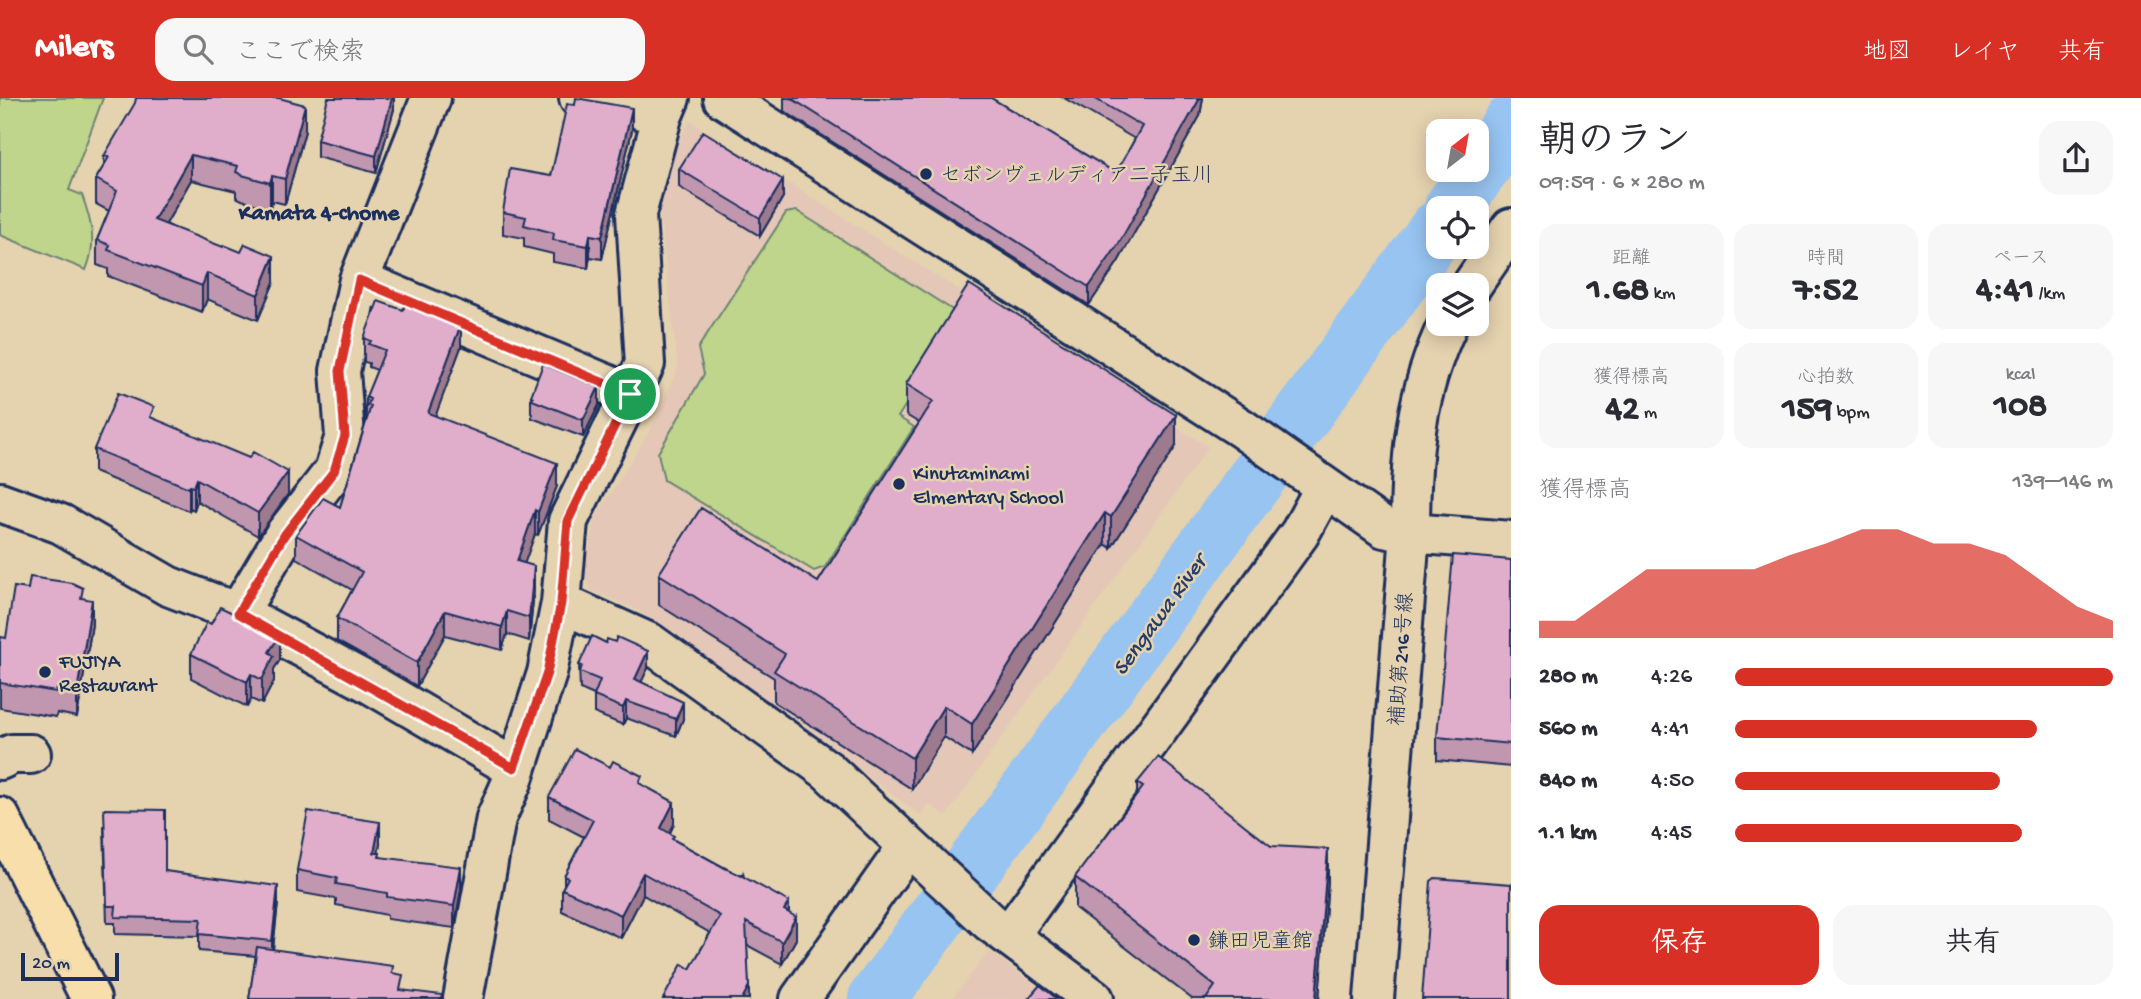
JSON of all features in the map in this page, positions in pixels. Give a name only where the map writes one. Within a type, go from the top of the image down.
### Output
[{"type":"main road","points":[[0,817],[90,999]]},
{"type":"street","points":[[238,613],[285,534],[334,471],[345,436],[340,371],[359,280],[431,98]]},
{"type":"street","points":[[463,999],[496,818],[512,782],[514,768],[547,673],[561,603],[568,521],[645,364],[636,214],[666,107],[637,108],[579,98]]},
{"type":"street","points":[[723,98],[1241,428],[1384,528],[1410,533],[1511,541]]},
{"type":"street","points":[[1480,273],[1511,228]]},
{"type":"street","points":[[359,280],[630,394]]},
{"type":"street","name":"補助第216号線","points":[[1374,999],[1410,533],[1410,461],[1420,402],[1444,336]]},
{"type":"street","points":[[1000,928],[1300,533],[1318,482]]},
{"type":"street","points":[[0,502],[61,524],[172,598],[238,613],[514,768]]},
{"type":"street","points":[[561,603],[650,643],[827,770],[1000,928],[1094,999]]},
{"type":"street","points":[[803,995],[917,854]]},
{"type":"shaded area","name":"Kinutaminami Elmentary School","points":[[690,121],[1208,447],[946,816],[929,804],[921,815],[639,611],[591,590],[585,575],[594,521],[652,427],[678,368],[659,205],[669,157]]},
{"type":"shaded area","points":[[989,951],[1054,999],[952,999]]},
{"type":"green space","points":[[0,98],[103,98],[69,190],[82,195],[91,224],[92,242],[86,270],[0,235]]},
{"type":"green space","points":[[797,211],[962,316],[898,417],[914,427],[825,567],[814,571],[664,480],[658,453],[704,374],[698,348],[786,213]]},
{"type":"building","points":[[136,98],[279,98],[305,105],[285,179],[272,176],[270,183],[236,172],[238,166],[191,155],[154,220],[223,247],[224,245],[241,252],[245,244],[274,256],[258,295],[207,273],[202,286],[108,250],[110,245],[97,240],[117,191],[96,179],[109,157],[104,156]]},
{"type":"building","points":[[328,98],[392,98],[376,156],[317,140]]},
{"type":"building","points":[[576,98],[632,108],[602,237],[590,235],[588,246],[553,240],[554,233],[524,225],[526,217],[503,212],[510,169],[551,176],[567,104],[575,105]]},
{"type":"building","points":[[791,98],[991,98],[1116,173],[1142,126],[1094,98],[1200,98],[1118,245],[1089,287]]},
{"type":"building","points":[[703,131],[783,180],[760,218],[679,169]]},
{"type":"building","points":[[969,284],[1176,415],[1111,517],[1105,513],[972,724],[944,706],[912,758],[774,671],[785,654],[659,574],[701,508],[818,582],[933,401],[906,384]]},
{"type":"building","points":[[407,300],[461,324],[428,413],[557,463],[538,512],[535,510],[517,561],[534,566],[529,618],[507,611],[502,627],[445,611],[417,663],[337,618],[362,572],[296,535],[323,498],[340,507],[371,406],[368,405],[370,399],[366,397],[385,350],[369,344],[371,341],[364,338],[378,301],[403,310]]},
{"type":"building","points":[[543,364],[599,387],[583,420],[532,400],[531,396]]},
{"type":"building","points":[[118,393],[154,407],[150,417],[249,458],[253,452],[288,472],[258,513],[197,479],[194,487],[189,488],[94,449]]},
{"type":"building","points":[[1453,555],[1511,560],[1511,744],[1437,737]]},
{"type":"building","points":[[30,577],[72,583],[83,588],[81,598],[92,600],[77,692],[57,689],[56,692],[0,683],[0,642],[1,637],[6,638],[14,587],[28,589]]},
{"type":"building","points":[[220,607],[280,635],[269,652],[274,656],[262,680],[251,674],[247,682],[191,654],[207,622],[211,624]]},
{"type":"building","points":[[592,636],[606,643],[607,639],[615,642],[617,637],[648,651],[635,679],[683,702],[676,719],[626,701],[623,708],[594,696],[600,680],[580,672],[582,666],[579,665]]},
{"type":"building","points":[[575,749],[610,767],[613,761],[642,776],[639,783],[674,802],[661,828],[674,836],[672,839],[725,868],[742,876],[743,873],[744,877],[789,902],[784,910],[796,917],[782,942],[746,922],[749,986],[742,999],[663,999],[682,964],[690,969],[720,916],[643,873],[621,915],[562,889],[568,878],[564,876],[593,820],[549,797]]},
{"type":"building","points":[[1158,757],[1271,846],[1328,849],[1316,999],[1206,999],[1215,986],[1075,877],[1143,787],[1137,783]]},
{"type":"building","points":[[104,809],[165,810],[165,871],[278,886],[272,941],[199,934],[201,919],[115,917],[116,906],[107,906]]},
{"type":"building","points":[[308,811],[380,822],[374,853],[380,853],[379,857],[461,867],[454,906],[387,897],[387,893],[336,884],[337,878],[297,870]]},
{"type":"building","points":[[1435,878],[1511,884],[1511,999],[1422,999],[1431,881]]},
{"type":"building","points":[[257,947],[393,966],[392,973],[403,975],[400,990],[442,995],[441,999],[249,999]]},
{"type":"building","points":[[1040,985],[1057,999],[1028,999]]},
{"type":"waterway","name":"Sengawa River","points":[[1461,196],[1511,124]]},
{"type":"waterway","name":"Sengawa River","points":[[877,999],[1426,245]]},
{"type":"place","name":"セボンヴェルディア二子玉川","points":[[926,174]]},
{"type":"place","name":"Kinutaminami Elmentary School","points":[[899,484]]},
{"type":"place","name":"FUJIYA Restaurant","points":[[45,672]]},
{"type":"place","name":"鎌田児童館","points":[[1194,940]]},
{"type":"district","name":"Kamata 4-chome","points":[[319,211]]},
{"type":"route","points":[[359,280],[630,394],[568,521],[561,603],[547,673],[514,768],[369,684],[238,613],[285,534],[334,471],[345,436],[340,371],[359,280]]}]
